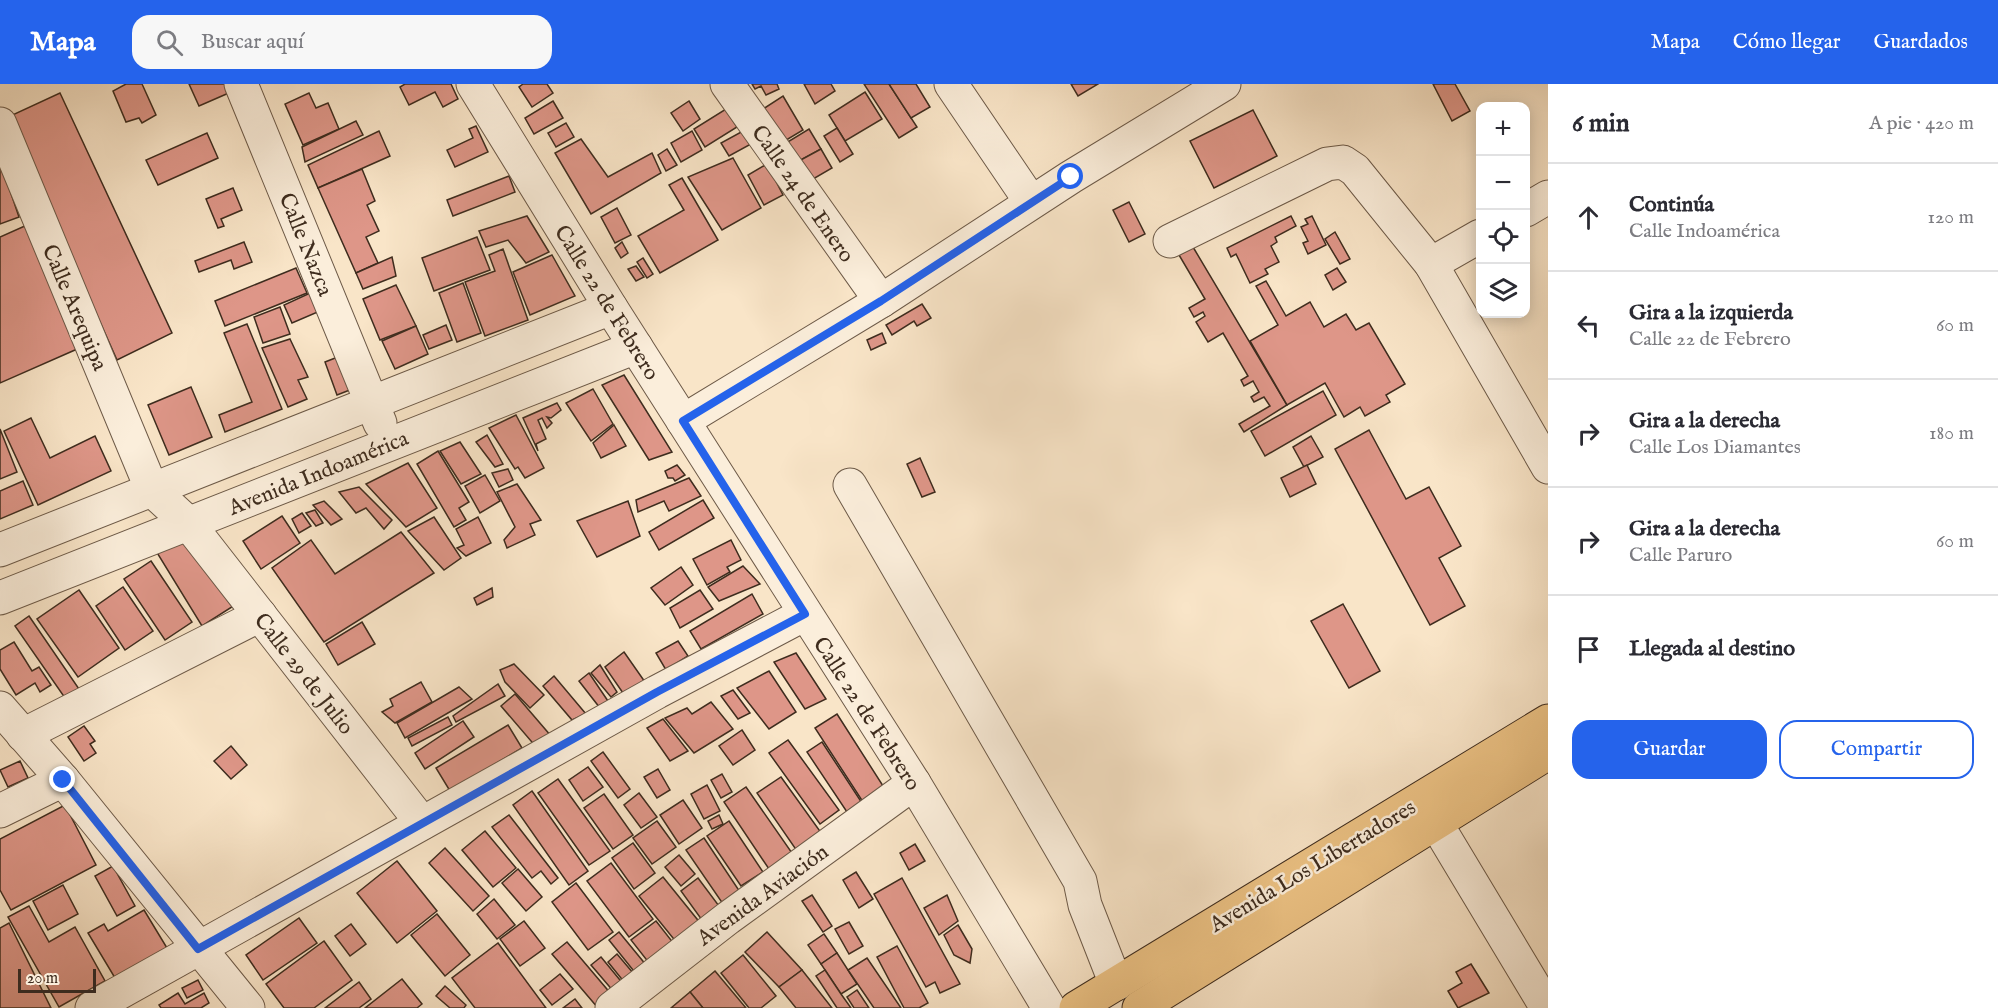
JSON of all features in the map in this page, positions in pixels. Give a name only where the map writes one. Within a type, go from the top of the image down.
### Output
[{"type":"highway","name":"Avenida Los Libertadores","points":[[1139,1008],[1428,811],[1548,721]]},
{"type":"highway","name":"Avenida Los Libertadores","points":[[1076,1008],[1428,811],[1548,753]]},
{"type":"street","name":"Calle Nazca","points":[[241,84],[388,444]]},
{"type":"street","name":"Calle 22 de Febrero","points":[[473,84],[611,308],[914,783],[1049,1008]]},
{"type":"street","name":"Calle 24 de Enero","points":[[727,84],[881,301]]},
{"type":"street","points":[[951,84],[1031,202]]},
{"type":"street","points":[[683,421],[881,301],[1031,202],[1224,84]]},
{"type":"street","name":"Calle Arequipa","points":[[0,124],[152,490]]},
{"type":"street","points":[[1170,241],[1327,164],[1343,162],[1355,170],[1431,264],[1538,424],[1548,467]]},
{"type":"street","points":[[1530,208],[1548,197]]},
{"type":"street","points":[[1431,264],[1476,238]]},
{"type":"street","name":"Avenida Indoamérica","points":[[0,550],[611,308]]},
{"type":"street","name":"Avenida Indoamérica","points":[[0,598],[636,346]]},
{"type":"street","points":[[850,485],[1080,881],[1086,905],[1116,984]]},
{"type":"street","name":"Calle 29 de Julio","points":[[152,490],[188,523],[422,823]]},
{"type":"street","points":[[92,1008],[422,823],[805,614]]},
{"type":"street","points":[[23,735],[260,615]]},
{"type":"street","points":[[0,708],[63,780],[248,1008]]},
{"type":"street","points":[[0,811],[63,780]]},
{"type":"street","name":"Avenida Aviación","points":[[612,1008],[719,925],[914,783]]},
{"type":"street","points":[[1428,811],[1547,1008]]},
{"type":"building","points":[[126,84],[142,84],[156,115],[142,123],[139,118],[126,122],[113,91]]},
{"type":"building","points":[[189,84],[228,84],[231,92],[199,106]]},
{"type":"building","points":[[405,84],[451,84],[458,99],[443,107],[435,92],[409,105],[400,87]]},
{"type":"building","points":[[523,84],[547,84],[553,93],[532,107],[519,87]]},
{"type":"building","points":[[752,84],[777,84],[779,89],[766,95],[761,86],[755,89]]},
{"type":"building","points":[[804,84],[831,84],[835,91],[815,104]]},
{"type":"building","points":[[864,84],[889,84],[917,127],[899,138]]},
{"type":"building","points":[[889,84],[916,84],[930,107],[911,118]]},
{"type":"building","points":[[1071,84],[1098,84],[1078,96]]},
{"type":"building","points":[[1433,84],[1455,84],[1470,111],[1452,121]]},
{"type":"building","points":[[865,92],[882,119],[845,141],[829,115]]},
{"type":"building","points":[[60,93],[172,333],[117,360],[8,117]]},
{"type":"building","points":[[309,93],[316,108],[328,103],[339,129],[303,145],[285,104]]},
{"type":"building","points":[[783,96],[803,130],[783,142],[763,109]]},
{"type":"building","points":[[553,101],[563,118],[534,134],[525,118]]},
{"type":"building","points":[[689,101],[700,119],[683,131],[671,113]]},
{"type":"building","points":[[726,109],[737,127],[705,147],[694,129]]},
{"type":"building","points":[[1253,110],[1277,156],[1214,188],[1190,141]]},
{"type":"building","points":[[356,121],[363,135],[305,162],[302,147]]},
{"type":"building","points":[[566,123],[574,137],[556,147],[548,133]]},
{"type":"building","points":[[476,126],[488,152],[455,167],[447,150],[473,138],[469,129]]},
{"type":"building","points":[[837,128],[853,154],[840,162],[824,136]]},
{"type":"building","points":[[809,129],[821,149],[797,162],[786,143]]},
{"type":"building","points":[[379,131],[390,156],[318,188],[308,165]]},
{"type":"building","points":[[692,131],[702,150],[681,162],[671,143]]},
{"type":"building","points":[[743,131],[751,144],[729,156],[721,143]]},
{"type":"building","points":[[207,133],[218,158],[158,185],[146,160]]},
{"type":"building","points":[[581,139],[608,177],[652,153],[661,173],[591,214],[555,153]]},
{"type":"building","points":[[667,149],[677,165],[666,171],[658,155]]},
{"type":"building","points":[[821,149],[832,168],[808,182],[797,162]]},
{"type":"building","points":[[733,158],[761,208],[722,230],[688,177]]},
{"type":"building","points":[[0,161],[19,217],[0,224]]},
{"type":"building","points":[[767,164],[783,195],[764,205],[748,175]]},
{"type":"building","points":[[362,169],[375,201],[367,205],[379,231],[366,237],[378,263],[356,273],[318,188]]},
{"type":"building","points":[[509,176],[515,192],[453,216],[447,200]]},
{"type":"building","points":[[682,178],[718,240],[660,273],[638,236],[684,210],[669,185]]},
{"type":"building","points":[[233,188],[242,210],[221,219],[224,226],[218,228],[206,199]]},
{"type":"building","points":[[1129,202],[1145,234],[1129,242],[1113,210]]},
{"type":"building","points":[[617,208],[631,235],[615,243],[601,217]]},
{"type":"building","points":[[527,216],[549,252],[526,263],[508,240],[486,247],[479,231]]},
{"type":"building","points":[[1291,216],[1296,226],[1275,237],[1277,242],[1271,246],[1279,262],[1265,269],[1268,274],[1250,283],[1236,254],[1231,257],[1227,248]]},
{"type":"building","points":[[1312,216],[1326,245],[1308,254],[1303,243],[1308,241],[1301,227],[1308,224],[1305,219]]},
{"type":"building","points":[[27,225],[84,346],[0,383],[0,237]]},
{"type":"building","points":[[1335,232],[1350,259],[1340,264],[1325,239]]},
{"type":"building","points":[[477,237],[490,270],[434,291],[422,258]]},
{"type":"building","points":[[244,242],[252,262],[234,269],[231,260],[199,272],[195,261]]},
{"type":"building","points":[[622,242],[628,253],[621,258],[615,248]]},
{"type":"building","points":[[1193,247],[1287,405],[1244,432],[1239,424],[1270,406],[1264,397],[1254,402],[1251,397],[1259,392],[1253,381],[1244,386],[1241,380],[1248,376],[1223,333],[1208,342],[1196,322],[1205,316],[1203,312],[1194,317],[1189,308],[1205,299],[1179,255]]},
{"type":"building","points":[[503,249],[528,320],[485,336],[465,282],[495,271],[489,255]]},
{"type":"building","points":[[552,255],[575,296],[530,315],[513,272]]},
{"type":"building","points":[[392,257],[396,276],[363,289],[356,273]]},
{"type":"building","points":[[643,258],[653,274],[647,278],[637,262]]},
{"type":"building","points":[[636,266],[644,277],[636,281],[628,269]]},
{"type":"building","points":[[296,268],[307,293],[225,326],[215,301]]},
{"type":"building","points":[[1337,268],[1346,282],[1333,290],[1325,275]]},
{"type":"building","points":[[1266,281],[1286,316],[1310,302],[1324,327],[1346,314],[1356,330],[1369,323],[1405,384],[1386,395],[1390,402],[1365,416],[1360,407],[1344,417],[1325,383],[1287,405],[1250,341],[1278,325],[1256,286]]},
{"type":"building","points":[[463,283],[481,333],[457,342],[439,293]]},
{"type":"building","points":[[396,285],[416,326],[380,340],[363,299]]},
{"type":"building","points":[[321,288],[320,311],[292,323],[284,305]]},
{"type":"building","points":[[922,304],[931,318],[917,326],[914,321],[892,335],[886,325]]},
{"type":"building","points":[[280,307],[290,334],[263,343],[254,317]]},
{"type":"building","points":[[247,324],[282,409],[225,432],[219,415],[252,402],[224,333]]},
{"type":"building","points":[[446,325],[452,340],[429,349],[423,335]]},
{"type":"building","points":[[416,326],[428,354],[395,369],[382,341]]},
{"type":"building","points":[[882,333],[886,343],[871,350],[867,340]]},
{"type":"building","points":[[290,339],[308,377],[298,380],[307,399],[288,407],[262,348]]},
{"type":"building","points":[[348,353],[360,386],[337,395],[325,362]]},
{"type":"building","points":[[624,375],[672,452],[649,460],[602,385]]},
{"type":"building","points":[[191,387],[212,437],[169,455],[148,405]]},
{"type":"building","points":[[593,389],[613,424],[591,441],[566,403]]},
{"type":"building","points":[[1323,391],[1336,415],[1265,456],[1251,431]]},
{"type":"building","points":[[557,403],[561,410],[551,418],[547,417],[552,423],[547,428],[542,418],[538,420],[546,439],[536,444],[538,451],[523,418]]},
{"type":"building","points":[[516,415],[544,468],[525,478],[518,467],[515,469],[489,428]]},
{"type":"building","points":[[31,418],[50,458],[95,436],[111,471],[38,505],[4,431]]},
{"type":"building","points":[[614,425],[626,446],[601,458],[593,443]]},
{"type":"building","points":[[0,429],[17,472],[0,479]]},
{"type":"building","points":[[1369,430],[1406,499],[1429,487],[1461,546],[1439,558],[1465,606],[1430,625],[1335,449]]},
{"type":"building","points":[[487,435],[503,464],[495,467],[476,442]]},
{"type":"building","points":[[1311,436],[1323,457],[1304,467],[1293,447]]},
{"type":"building","points":[[460,442],[481,474],[461,484],[440,451]]},
{"type":"building","points":[[438,451],[469,502],[459,508],[466,520],[454,527],[417,464]]},
{"type":"building","points":[[920,458],[935,492],[922,497],[907,464]]},
{"type":"building","points":[[408,463],[437,508],[406,527],[366,484]]},
{"type":"building","points":[[677,465],[685,475],[675,481],[673,478],[668,478],[665,471]]},
{"type":"building","points":[[1307,465],[1316,484],[1290,497],[1281,478]]},
{"type":"building","points":[[508,469],[513,480],[499,487],[492,473]]},
{"type":"building","points":[[485,475],[500,501],[480,513],[465,486]]},
{"type":"building","points":[[689,478],[701,496],[669,511],[664,501],[638,512],[636,500]]},
{"type":"building","points":[[23,481],[33,505],[0,519],[0,491]]},
{"type":"building","points":[[517,484],[541,520],[530,524],[535,535],[507,548],[504,540],[515,527],[497,492]]},
{"type":"building","points":[[359,487],[392,520],[384,529],[366,508],[356,513],[339,492]]},
{"type":"building","points":[[703,500],[714,518],[659,550],[649,532]]},
{"type":"building","points":[[324,501],[342,519],[331,525],[313,505]]},
{"type":"building","points":[[628,501],[640,536],[597,557],[577,521]]},
{"type":"building","points":[[315,510],[323,523],[316,526],[306,513]]},
{"type":"building","points":[[302,513],[311,526],[299,533],[292,519]]},
{"type":"building","points":[[282,516],[300,543],[261,569],[243,541]]},
{"type":"building","points":[[434,517],[461,558],[444,570],[408,531]]},
{"type":"building","points":[[478,517],[491,543],[466,556],[457,548],[464,545],[456,529]]},
{"type":"building","points":[[188,531],[235,605],[202,626],[156,551]]},
{"type":"building","points":[[401,532],[434,573],[324,642],[272,568],[311,540],[335,574]]},
{"type":"building","points":[[731,540],[741,560],[727,567],[730,572],[707,585],[693,559]]},
{"type":"building","points":[[151,561],[192,622],[165,640],[124,579]]},
{"type":"building","points":[[743,566],[760,584],[719,601],[708,587]]},
{"type":"building","points":[[681,567],[693,585],[665,605],[651,588]]},
{"type":"building","points":[[123,587],[153,631],[125,650],[96,606]]},
{"type":"building","points":[[492,588],[493,597],[477,605],[474,598]]},
{"type":"building","points":[[79,590],[119,648],[78,677],[37,619]]},
{"type":"building","points":[[700,590],[713,609],[680,628],[670,608]]},
{"type":"building","points":[[752,594],[763,614],[701,649],[690,631]]},
{"type":"building","points":[[1343,604],[1380,671],[1349,688],[1311,621]]},
{"type":"building","points":[[29,616],[79,689],[65,698],[15,626]]},
{"type":"building","points":[[362,622],[375,644],[338,665],[326,644]]},
{"type":"building","points":[[678,641],[688,656],[666,670],[656,653]]},
{"type":"building","points":[[14,642],[32,671],[39,667],[51,685],[40,692],[35,683],[16,695],[0,669],[0,650]]},
{"type":"building","points":[[624,652],[645,682],[623,693],[605,667]]},
{"type":"building","points":[[796,653],[826,699],[805,709],[774,662]]},
{"type":"building","points":[[514,664],[544,695],[530,708],[505,682],[500,670]]},
{"type":"building","points":[[600,665],[617,692],[611,697],[591,673]]},
{"type":"building","points":[[769,671],[796,712],[769,729],[737,688]]},
{"type":"building","points":[[589,673],[610,704],[600,708],[579,681]]},
{"type":"building","points":[[554,676],[586,714],[572,720],[543,686]]},
{"type":"building","points":[[421,682],[432,702],[395,723],[382,712],[393,706],[390,699]]},
{"type":"building","points":[[498,684],[505,696],[456,722],[453,716]]},
{"type":"building","points":[[459,687],[472,699],[405,738],[397,723]]},
{"type":"building","points":[[733,690],[750,713],[738,719],[721,696]]},
{"type":"building","points":[[515,694],[551,736],[537,748],[501,706]]},
{"type":"building","points":[[711,702],[733,729],[694,753],[665,718],[687,708],[692,714]]},
{"type":"building","points":[[837,714],[885,789],[863,802],[815,728]]},
{"type":"building","points":[[448,717],[452,725],[412,746],[408,738]]},
{"type":"building","points":[[663,719],[688,751],[670,761],[647,728]]},
{"type":"building","points":[[463,721],[474,737],[425,769],[415,753]]},
{"type":"building","points":[[508,725],[522,748],[450,791],[436,768]]},
{"type":"building","points":[[84,726],[95,741],[90,744],[96,753],[84,761],[68,737]]},
{"type":"building","points":[[742,730],[755,750],[733,765],[719,746]]},
{"type":"building","points":[[788,740],[839,810],[820,824],[769,753]]},
{"type":"building","points":[[822,742],[862,803],[847,812],[807,752]]},
{"type":"building","points":[[231,746],[247,765],[231,779],[214,761]]},
{"type":"building","points":[[603,752],[630,789],[618,798],[591,761]]},
{"type":"building","points":[[20,761],[28,778],[8,787],[0,770]]},
{"type":"building","points":[[588,767],[603,787],[583,801],[569,780]]},
{"type":"building","points":[[658,769],[670,790],[657,798],[644,777]]},
{"type":"building","points":[[722,774],[732,792],[721,798],[711,780]]},
{"type":"building","points":[[781,777],[822,834],[797,851],[757,793]]},
{"type":"building","points":[[558,779],[610,851],[589,865],[538,793]]},
{"type":"building","points":[[707,785],[720,811],[704,819],[691,794]]},
{"type":"building","points":[[746,787],[792,853],[769,869],[724,802]]},
{"type":"building","points":[[532,791],[588,871],[569,885],[513,805]]},
{"type":"building","points":[[639,793],[657,817],[641,828],[624,805]]},
{"type":"building","points":[[604,794],[633,835],[613,849],[584,808]]},
{"type":"building","points":[[683,800],[702,828],[679,844],[660,815]]},
{"type":"building","points":[[65,805],[96,865],[11,910],[0,890],[0,839]]},
{"type":"building","points":[[509,815],[558,878],[551,884],[541,871],[532,878],[492,827]]},
{"type":"building","points":[[719,815],[723,824],[712,829],[708,821]]},
{"type":"building","points":[[657,821],[676,847],[652,864],[633,838]]},
{"type":"building","points":[[729,821],[763,872],[741,886],[707,836]]},
{"type":"building","points":[[485,831],[516,868],[493,887],[462,850]]},
{"type":"building","points":[[704,838],[740,892],[723,904],[686,850]]},
{"type":"building","points":[[633,843],[655,873],[634,889],[612,858]]},
{"type":"building","points":[[915,844],[925,861],[909,870],[900,853]]},
{"type":"building","points":[[445,848],[489,896],[473,911],[429,863]]},
{"type":"building","points":[[679,855],[695,874],[681,886],[665,867]]},
{"type":"building","points":[[397,861],[437,911],[397,943],[357,893]]},
{"type":"building","points":[[611,863],[653,919],[629,937],[587,881]]},
{"type":"building","points":[[113,866],[135,906],[117,916],[95,876]]},
{"type":"building","points":[[518,869],[542,897],[526,911],[502,883]]},
{"type":"building","points":[[856,872],[873,899],[859,908],[843,880]]},
{"type":"building","points":[[663,877],[701,924],[677,943],[639,896]]},
{"type":"building","points":[[698,878],[725,914],[707,927],[681,891]]},
{"type":"building","points":[[902,878],[960,984],[940,993],[935,982],[926,987],[874,894]]},
{"type":"building","points":[[576,883],[613,932],[588,950],[552,902]]},
{"type":"building","points":[[63,885],[78,914],[48,930],[33,901]]},
{"type":"building","points":[[812,895],[832,926],[823,932],[802,901]]},
{"type":"building","points":[[947,895],[958,921],[939,935],[924,908]]},
{"type":"building","points":[[494,899],[515,925],[497,939],[477,914]]},
{"type":"building","points":[[29,906],[49,942],[75,927],[105,981],[59,1007],[8,917]]},
{"type":"building","points":[[144,910],[167,948],[115,978],[88,933],[104,924],[108,931]]},
{"type":"building","points":[[437,914],[470,955],[445,976],[411,935]]},
{"type":"building","points":[[299,918],[317,943],[263,980],[246,955]]},
{"type":"building","points":[[524,921],[545,948],[520,966],[500,939]]},
{"type":"building","points":[[656,921],[678,949],[653,968],[631,940]]},
{"type":"building","points":[[849,922],[863,946],[849,954],[835,929]]},
{"type":"building","points":[[9,923],[51,1008],[0,1008],[0,928]]},
{"type":"building","points":[[351,924],[366,944],[350,956],[335,936]]},
{"type":"building","points":[[958,925],[972,949],[970,963],[954,955],[944,935]]},
{"type":"building","points":[[619,932],[651,971],[641,980],[609,940]]},
{"type":"building","points":[[767,932],[802,970],[779,987],[745,952]]},
{"type":"building","points":[[824,934],[837,953],[821,964],[808,945]]},
{"type":"building","points":[[324,941],[352,980],[314,1008],[284,1008],[266,984]]},
{"type":"building","points":[[567,942],[617,1001],[598,1008],[552,954]]},
{"type":"building","points":[[498,943],[546,1008],[475,1008],[452,978]]},
{"type":"building","points":[[897,946],[928,1003],[919,1008],[904,1008],[877,957]]},
{"type":"building","points":[[837,953],[857,984],[841,994],[821,964]]},
{"type":"building","points":[[617,954],[639,980],[629,988],[608,962]]},
{"type":"building","points":[[743,955],[776,996],[761,1008],[749,1008],[721,973]]},
{"type":"building","points":[[601,957],[629,991],[620,999],[591,965]]},
{"type":"building","points":[[867,958],[901,1008],[874,1008],[848,970]]},
{"type":"building","points":[[1471,964],[1489,993],[1458,1008],[1448,991],[1462,983],[1456,972]]},
{"type":"building","points":[[802,970],[832,1008],[796,1008],[779,987]]},
{"type":"building","points":[[825,970],[851,1008],[837,1008],[816,976]]},
{"type":"building","points":[[715,971],[746,1008],[703,1008],[690,992]]},
{"type":"building","points":[[560,974],[573,989],[552,1005],[540,990]]},
{"type":"building","points":[[402,979],[422,1004],[417,1008],[365,1008]]},
{"type":"building","points":[[198,980],[203,990],[187,998],[182,988]]},
{"type":"building","points":[[359,982],[371,999],[359,1008],[325,1008]]},
{"type":"building","points":[[445,986],[466,1005],[464,1008],[450,1008],[436,996]]},
{"type":"building","points":[[857,990],[869,1008],[854,1008],[847,997]]},
{"type":"building","points":[[690,992],[703,1008],[671,1008]]},
{"type":"building","points":[[178,993],[185,1004],[204,993],[209,1003],[201,1008],[161,1008],[159,1005]]},
{"type":"building","points":[[575,999],[582,1008],[563,1008]]},
{"type":"route","points":[[63,780],[198,949],[657,692],[805,614],[683,421],[881,301],[1071,177]]}]
